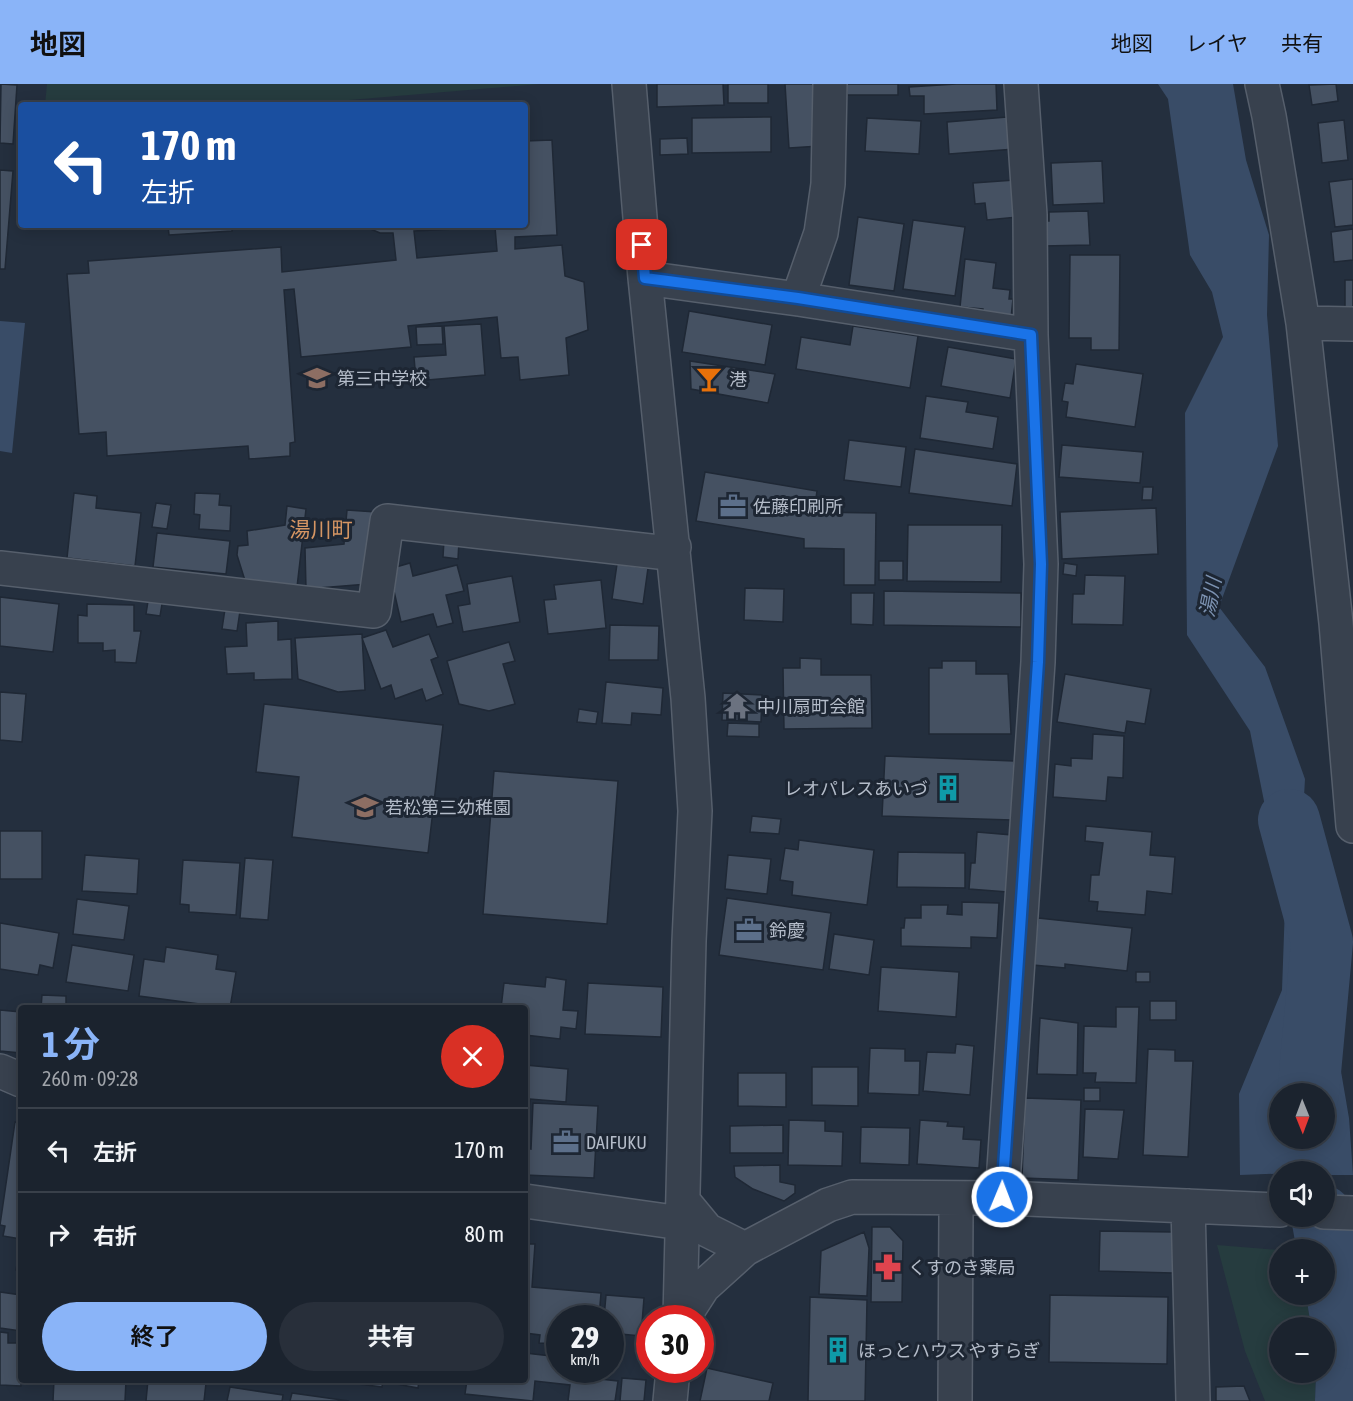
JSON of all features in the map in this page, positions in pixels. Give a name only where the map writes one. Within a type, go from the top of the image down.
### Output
[{"type":"street","points":[[629,84],[645,278],[674,547],[695,811],[682,1212],[682,1305]]},
{"type":"street","points":[[798,298],[822,223],[828,184],[830,84]]},
{"type":"street","points":[[1002,1197],[1038,662],[1041,564],[1031,335],[1030,215],[1021,84]]},
{"type":"street","points":[[1262,84],[1303,323],[1335,623],[1353,824]]},
{"type":"street","points":[[645,278],[798,298],[1031,335]]},
{"type":"street","points":[[1303,323],[1353,324]]},
{"type":"street","points":[[0,568],[374,611],[387,521],[659,552],[674,547]]},
{"type":"street","points":[[0,1071],[18,1079]]},
{"type":"street","points":[[691,1305],[703,1287],[746,1249],[828,1205],[852,1197],[1002,1197],[1269,1210]]},
{"type":"street","points":[[528,1201],[682,1212],[707,1230],[746,1249]]},
{"type":"street","points":[[1193,1401],[1196,1207]]},
{"type":"street","points":[[955,1401],[956,1211]]},
{"type":"street","points":[[1335,1212],[1353,1213]]},
{"type":"street","points":[[670,1401],[672,1383]]},
{"type":"green space","points":[[47,84],[540,84],[326,102],[45,102]]},
{"type":"green space","points":[[1217,1245],[1269,1249],[1269,1305],[1308,1305],[1309,1317],[1269,1317],[1269,1383],[1316,1383],[1315,1401],[1265,1401],[1245,1351]]},
{"type":"green space","points":[[1341,1251],[1353,1252],[1353,1312]]},
{"type":"water","points":[[1158,84],[1233,84],[1246,160],[1269,235],[1267,315],[1278,446],[1219,607],[1265,667],[1305,779],[1303,814],[1312,902],[1349,1118],[1353,1175],[1335,1175],[1335,1161],[1269,1161],[1269,1174],[1240,1175],[1239,1094],[1282,990],[1285,906],[1250,731],[1187,635],[1185,413],[1223,337],[1212,292],[1190,255],[1168,99]]},
{"type":"water","points":[[0,321],[25,323],[12,453],[0,451]]},
{"type":"water","points":[[1335,1251],[1341,1251],[1353,1312],[1353,1401],[1315,1401],[1316,1383],[1335,1383],[1335,1317],[1309,1317],[1308,1305],[1335,1305]]},
{"type":"building","points":[[1,84],[17,85],[13,144],[0,143]]},
{"type":"building","points":[[657,84],[723,84],[724,105],[657,107]]},
{"type":"building","points":[[728,84],[768,84],[768,103],[728,103]]},
{"type":"building","points":[[785,84],[816,84],[820,146],[789,148]]},
{"type":"building","points":[[847,84],[898,84],[898,95],[847,95]]},
{"type":"building","points":[[996,84],[997,110],[924,114],[924,96],[910,96],[909,87]]},
{"type":"building","points":[[1336,84],[1338,101],[1312,105],[1309,85]]},
{"type":"building","points":[[771,117],[771,152],[692,153],[692,118]]},
{"type":"building","points":[[1007,117],[1015,149],[949,154],[947,122]]},
{"type":"building","points":[[867,118],[921,121],[919,154],[865,151]]},
{"type":"building","points":[[1344,120],[1348,160],[1322,163],[1318,123]]},
{"type":"building","points":[[687,138],[688,154],[660,155],[660,139]]},
{"type":"building","points":[[552,140],[557,235],[515,237],[515,249],[562,245],[565,276],[584,282],[588,330],[566,338],[569,375],[520,380],[518,357],[501,358],[497,317],[408,326],[411,347],[301,357],[294,289],[284,290],[295,442],[290,443],[290,456],[249,459],[248,446],[107,456],[106,432],[79,434],[67,274],[89,273],[88,261],[281,247],[282,272],[396,260],[393,233],[380,233],[368,228],[475,228],[414,231],[417,258],[497,251],[495,228],[528,228],[528,141]]},
{"type":"building","points":[[1102,161],[1104,203],[1053,205],[1051,163]]},
{"type":"building","points":[[0,170],[13,171],[5,269],[0,269]]},
{"type":"building","points":[[1353,179],[1353,225],[1335,227],[1329,182]]},
{"type":"building","points":[[1015,180],[1018,217],[987,220],[985,203],[975,204],[973,183]]},
{"type":"building","points":[[1088,211],[1090,245],[1043,246],[1043,221],[1049,221],[1049,212]]},
{"type":"building","points":[[858,217],[904,224],[894,291],[849,285]]},
{"type":"building","points":[[913,220],[965,227],[955,296],[903,289]]},
{"type":"building","points":[[168,228],[232,228],[232,231],[169,235]]},
{"type":"building","points":[[1353,229],[1353,260],[1334,262],[1331,232]]},
{"type":"building","points":[[1070,255],[1120,255],[1119,350],[1091,350],[1091,338],[1069,338]]},
{"type":"building","points":[[965,259],[996,263],[993,288],[1010,290],[1009,299],[1013,299],[1011,318],[983,315],[983,309],[960,307]]},
{"type":"building","points":[[1345,280],[1353,280],[1353,311],[1345,311]]},
{"type":"building","points":[[689,311],[772,325],[765,365],[682,352]]},
{"type":"building","points":[[481,324],[485,375],[416,381],[414,357],[446,355],[444,326]]},
{"type":"building","points":[[442,326],[443,344],[417,345],[416,327]]},
{"type":"building","points":[[853,326],[918,336],[910,388],[796,369],[801,337],[850,345]]},
{"type":"building","points":[[948,347],[1016,359],[1010,398],[941,386]]},
{"type":"building","points":[[690,361],[775,374],[768,403],[691,389]]},
{"type":"building","points":[[1076,364],[1143,374],[1135,427],[1066,417],[1068,402],[1062,401],[1065,383],[1073,384]]},
{"type":"building","points":[[926,396],[968,402],[966,412],[998,417],[993,449],[920,438]]},
{"type":"building","points":[[849,440],[906,447],[901,487],[844,480]]},
{"type":"building","points":[[1062,445],[1143,452],[1140,483],[1059,477]]},
{"type":"building","points":[[915,449],[1017,464],[1012,506],[909,493]]},
{"type":"building","points":[[705,472],[817,491],[814,512],[876,513],[875,585],[844,585],[844,549],[804,548],[804,539],[696,521]]},
{"type":"building","points":[[1143,487],[1153,487],[1152,500],[1142,500]]},
{"type":"building","points":[[74,493],[97,496],[96,508],[141,513],[135,566],[67,558]]},
{"type":"building","points":[[195,493],[220,494],[219,505],[231,506],[230,531],[199,529],[200,515],[194,514]]},
{"type":"building","points":[[156,503],[171,505],[167,529],[152,527]]},
{"type":"building","points":[[287,506],[306,509],[297,587],[247,587],[237,555],[238,546],[248,545],[247,531],[285,525]]},
{"type":"building","points":[[1156,508],[1158,554],[1062,559],[1060,512]]},
{"type":"building","points":[[347,510],[376,512],[368,584],[306,589],[305,548],[344,544]]},
{"type":"building","points":[[908,525],[1002,525],[1001,582],[907,581]]},
{"type":"building","points":[[157,533],[230,541],[226,574],[153,567]]},
{"type":"building","points":[[444,540],[459,541],[458,559],[443,557]]},
{"type":"building","points":[[879,561],[903,561],[903,580],[879,580]]},
{"type":"building","points":[[410,563],[413,576],[457,565],[464,591],[446,595],[453,623],[437,627],[433,614],[401,622],[389,569]]},
{"type":"building","points":[[1064,563],[1077,565],[1076,576],[1063,574]]},
{"type":"building","points":[[617,564],[648,568],[643,604],[612,599]]},
{"type":"building","points":[[1085,575],[1125,576],[1123,625],[1072,624],[1073,594],[1084,594]]},
{"type":"building","points":[[512,576],[520,622],[463,632],[458,606],[470,604],[467,584]]},
{"type":"building","points":[[601,580],[606,628],[548,634],[544,600],[556,599],[554,585]]},
{"type":"building","points":[[745,588],[784,589],[783,622],[744,620]]},
{"type":"building","points":[[884,591],[1021,593],[1021,627],[884,625]]},
{"type":"building","points":[[851,593],[874,593],[873,625],[851,624]]},
{"type":"building","points":[[149,595],[163,598],[160,616],[146,614]]},
{"type":"building","points":[[0,597],[59,604],[53,652],[0,646]]},
{"type":"building","points":[[87,604],[134,605],[134,631],[141,631],[136,663],[115,662],[115,650],[103,651],[103,643],[78,643],[78,615],[87,616]]},
{"type":"building","points":[[225,609],[240,611],[237,631],[222,629]]},
{"type":"building","points":[[278,621],[278,640],[291,639],[292,679],[254,680],[254,673],[227,674],[225,647],[247,646],[246,623]]},
{"type":"building","points":[[610,625],[659,626],[658,660],[609,660]]},
{"type":"building","points":[[386,630],[393,647],[429,634],[438,657],[431,660],[443,694],[426,701],[422,689],[395,699],[391,685],[381,689],[362,638]]},
{"type":"building","points":[[362,634],[365,690],[338,692],[298,679],[295,638]]},
{"type":"building","points":[[509,642],[515,661],[503,664],[515,704],[489,711],[459,704],[447,661]]},
{"type":"building","points":[[800,658],[821,659],[821,675],[871,675],[872,728],[784,729],[783,668],[800,668]]},
{"type":"building","points":[[942,661],[976,661],[976,674],[1008,674],[1011,734],[929,734],[929,668],[942,668]]},
{"type":"building","points":[[1065,674],[1151,689],[1145,724],[1127,721],[1125,733],[1057,722]]},
{"type":"building","points":[[606,682],[663,688],[661,715],[632,713],[631,725],[602,723]]},
{"type":"building","points":[[0,692],[26,694],[22,742],[0,740]]},
{"type":"building","points":[[723,693],[762,695],[761,722],[722,720]]},
{"type":"building","name":"若松第三幼稚園","points":[[264,704],[443,725],[428,853],[292,837],[299,777],[256,772]]},
{"type":"building","points":[[579,709],[598,712],[596,724],[577,722]]},
{"type":"building","points":[[728,723],[759,724],[759,737],[727,736]]},
{"type":"building","points":[[1093,734],[1124,736],[1123,778],[1108,777],[1106,801],[1053,797],[1055,764],[1071,766],[1071,758],[1092,759]]},
{"type":"building","name":"レオパレスあいづ","points":[[885,756],[1014,761],[1012,820],[882,816]]},
{"type":"building","points":[[494,771],[618,781],[607,924],[483,914]]},
{"type":"building","points":[[752,816],[781,819],[779,834],[750,832]]},
{"type":"building","points":[[1086,826],[1152,832],[1150,855],[1175,857],[1172,894],[1147,891],[1145,915],[1097,911],[1098,902],[1089,901],[1091,875],[1099,875],[1103,843],[1085,841]]},
{"type":"building","points":[[0,831],[42,831],[42,879],[0,879]]},
{"type":"building","points":[[977,832],[1012,835],[1008,892],[969,889],[971,863],[975,863]]},
{"type":"building","points":[[799,840],[874,850],[867,905],[792,895],[793,882],[780,880],[785,848],[798,850]]},
{"type":"building","points":[[898,852],[965,853],[965,888],[897,887]]},
{"type":"building","points":[[85,855],[139,859],[137,894],[82,891]]},
{"type":"building","points":[[728,855],[771,859],[767,894],[725,889]]},
{"type":"building","points":[[245,858],[273,860],[268,920],[240,918]]},
{"type":"building","points":[[183,860],[240,863],[236,915],[189,912],[189,905],[180,904]]},
{"type":"building","points":[[727,898],[831,913],[823,970],[719,955]]},
{"type":"building","points":[[77,899],[129,906],[124,940],[73,934]]},
{"type":"building","points":[[962,902],[999,903],[997,938],[971,937],[971,948],[901,946],[901,928],[904,928],[905,918],[921,918],[921,905],[948,905],[947,914],[962,915]]},
{"type":"building","points":[[1038,918],[1132,928],[1127,971],[1065,964],[1065,968],[1033,965]]},
{"type":"building","points":[[0,923],[59,933],[53,968],[40,965],[38,975],[0,969]]},
{"type":"building","points":[[834,934],[874,940],[869,975],[829,969]]},
{"type":"building","points":[[72,945],[134,955],[128,991],[66,982]]},
{"type":"building","points":[[166,947],[218,955],[216,969],[236,972],[230,1005],[207,1005],[139,996],[144,959],[164,962]]},
{"type":"building","points":[[881,967],[959,972],[956,1017],[878,1011]]},
{"type":"building","points":[[1136,972],[1150,972],[1150,982],[1136,982]]},
{"type":"building","points":[[546,977],[566,980],[563,1010],[578,1011],[576,1029],[561,1027],[560,1039],[528,1035],[528,1005],[501,1005],[504,983],[545,987]]},
{"type":"building","points":[[588,983],[663,987],[661,1037],[585,1034]]},
{"type":"building","points":[[42,995],[66,996],[66,1005],[41,1005]]},
{"type":"building","points":[[1150,1001],[1176,1001],[1176,1020],[1150,1020]]},
{"type":"building","points":[[1116,1007],[1139,1007],[1136,1083],[1095,1082],[1096,1073],[1083,1073],[1084,1026],[1116,1027]]},
{"type":"building","points":[[0,1010],[18,1012],[18,1053],[0,1051]]},
{"type":"building","points":[[1040,1018],[1078,1023],[1077,1075],[1037,1074]]},
{"type":"building","points":[[956,1044],[974,1046],[970,1095],[923,1091],[927,1052],[955,1053]]},
{"type":"building","points":[[870,1048],[905,1049],[905,1061],[920,1061],[919,1095],[868,1093]]},
{"type":"building","points":[[1148,1049],[1175,1050],[1175,1061],[1193,1061],[1188,1157],[1143,1155]]},
{"type":"building","points":[[528,1065],[568,1069],[566,1102],[530,1099],[529,1108]]},
{"type":"building","points":[[812,1067],[858,1067],[858,1106],[812,1105]]},
{"type":"building","points":[[738,1073],[786,1073],[786,1107],[738,1106]]},
{"type":"building","points":[[1084,1088],[1100,1088],[1100,1101],[1084,1101]]},
{"type":"building","points":[[1025,1098],[1081,1100],[1078,1180],[1022,1178]]},
{"type":"building","points":[[533,1103],[598,1106],[594,1178],[528,1175],[528,1148],[531,1149]]},
{"type":"building","points":[[1085,1109],[1124,1110],[1118,1159],[1083,1157]]},
{"type":"building","points":[[789,1120],[825,1121],[825,1131],[843,1132],[842,1166],[788,1165]]},
{"type":"building","points":[[920,1120],[948,1122],[947,1126],[964,1127],[963,1139],[981,1140],[979,1168],[917,1164]]},
{"type":"building","points":[[15,1122],[18,1122],[18,1238],[3,1236],[5,1226],[0,1225]]},
{"type":"building","points":[[783,1125],[783,1153],[730,1153],[730,1126]]},
{"type":"building","points":[[861,1127],[910,1128],[909,1165],[860,1163]]},
{"type":"building","points":[[780,1165],[780,1182],[795,1185],[795,1193],[784,1201],[753,1189],[735,1177],[734,1166]]},
{"type":"building","points":[[872,1227],[890,1227],[903,1241],[902,1302],[871,1302]]},
{"type":"building","points":[[1100,1231],[1173,1232],[1173,1273],[1099,1271]]},
{"type":"building","points":[[864,1232],[869,1248],[867,1296],[819,1294],[821,1251]]},
{"type":"building","points":[[528,1244],[535,1244],[532,1287],[601,1293],[600,1305],[546,1305],[546,1343],[539,1343],[540,1335],[528,1333]]},
{"type":"building","points":[[0,1292],[18,1295],[18,1331],[0,1328]]},
{"type":"building","points":[[606,1295],[644,1298],[643,1305],[636,1305],[636,1336],[624,1334],[624,1305],[605,1305]]},
{"type":"building","points":[[1050,1295],[1168,1297],[1167,1364],[1049,1362]]},
{"type":"building","name":"ほっとハウス やすらぎ","points":[[810,1297],[867,1300],[865,1401],[808,1401]]},
{"type":"building","points":[[0,1332],[8,1333],[8,1343],[18,1343],[18,1383],[21,1383],[21,1386],[0,1385]]},
{"type":"building","points":[[528,1353],[546,1355],[546,1382],[535,1381],[533,1401],[465,1394],[467,1383],[528,1383]]},
{"type":"building","points":[[714,1370],[773,1383],[769,1401],[700,1401],[704,1383],[714,1383]]},
{"type":"building","points":[[624,1378],[636,1379],[636,1383],[646,1383],[644,1401],[620,1401]]},
{"type":"building","points":[[54,1383],[126,1383],[125,1401],[53,1401]]},
{"type":"building","points":[[148,1383],[206,1383],[204,1401],[146,1401]]},
{"type":"building","points":[[351,1383],[383,1383],[382,1387]]},
{"type":"building","points":[[391,1383],[419,1383],[418,1388]]},
{"type":"building","points":[[552,1383],[618,1383],[615,1401],[568,1401],[570,1385]]},
{"type":"building","points":[[1244,1386],[1250,1401],[1216,1401],[1216,1387]]},
{"type":"building","points":[[230,1387],[283,1395],[282,1401],[227,1401]]},
{"type":"building","points":[[292,1393],[349,1401],[290,1401]]},
{"type":"waterway","name":"湯川","points":[[1289,820],[1322,942],[1309,1083]]},
{"type":"waterway","name":"湯川","points":[[1324,1227],[1332,1272],[1353,1338]]},
{"type":"place","name":"第三中学校","points":[[317,378]]},
{"type":"place","name":"港","points":[[709,379]]},
{"type":"place","name":"佐藤印刷所","points":[[733,506]]},
{"type":"place","name":"中川扇町会館","points":[[737,706]]},
{"type":"place","name":"レオパレスあいづ","points":[[948,788]]},
{"type":"place","name":"若松第三幼稚園","points":[[365,807]]},
{"type":"place","name":"鈴慶","points":[[749,930]]},
{"type":"place","name":"DAIFUKU","points":[[566,1142]]},
{"type":"place","name":"くすのき薬局","points":[[888,1267]]},
{"type":"place","name":"ほっとハウス やすらぎ","points":[[838,1350]]},
{"type":"district","name":"湯川町","points":[[321,529]]},
{"type":"route","points":[[642,245],[645,278],[798,298],[1031,335],[1037,430],[1041,564],[1038,662],[1002,1197]]}]
